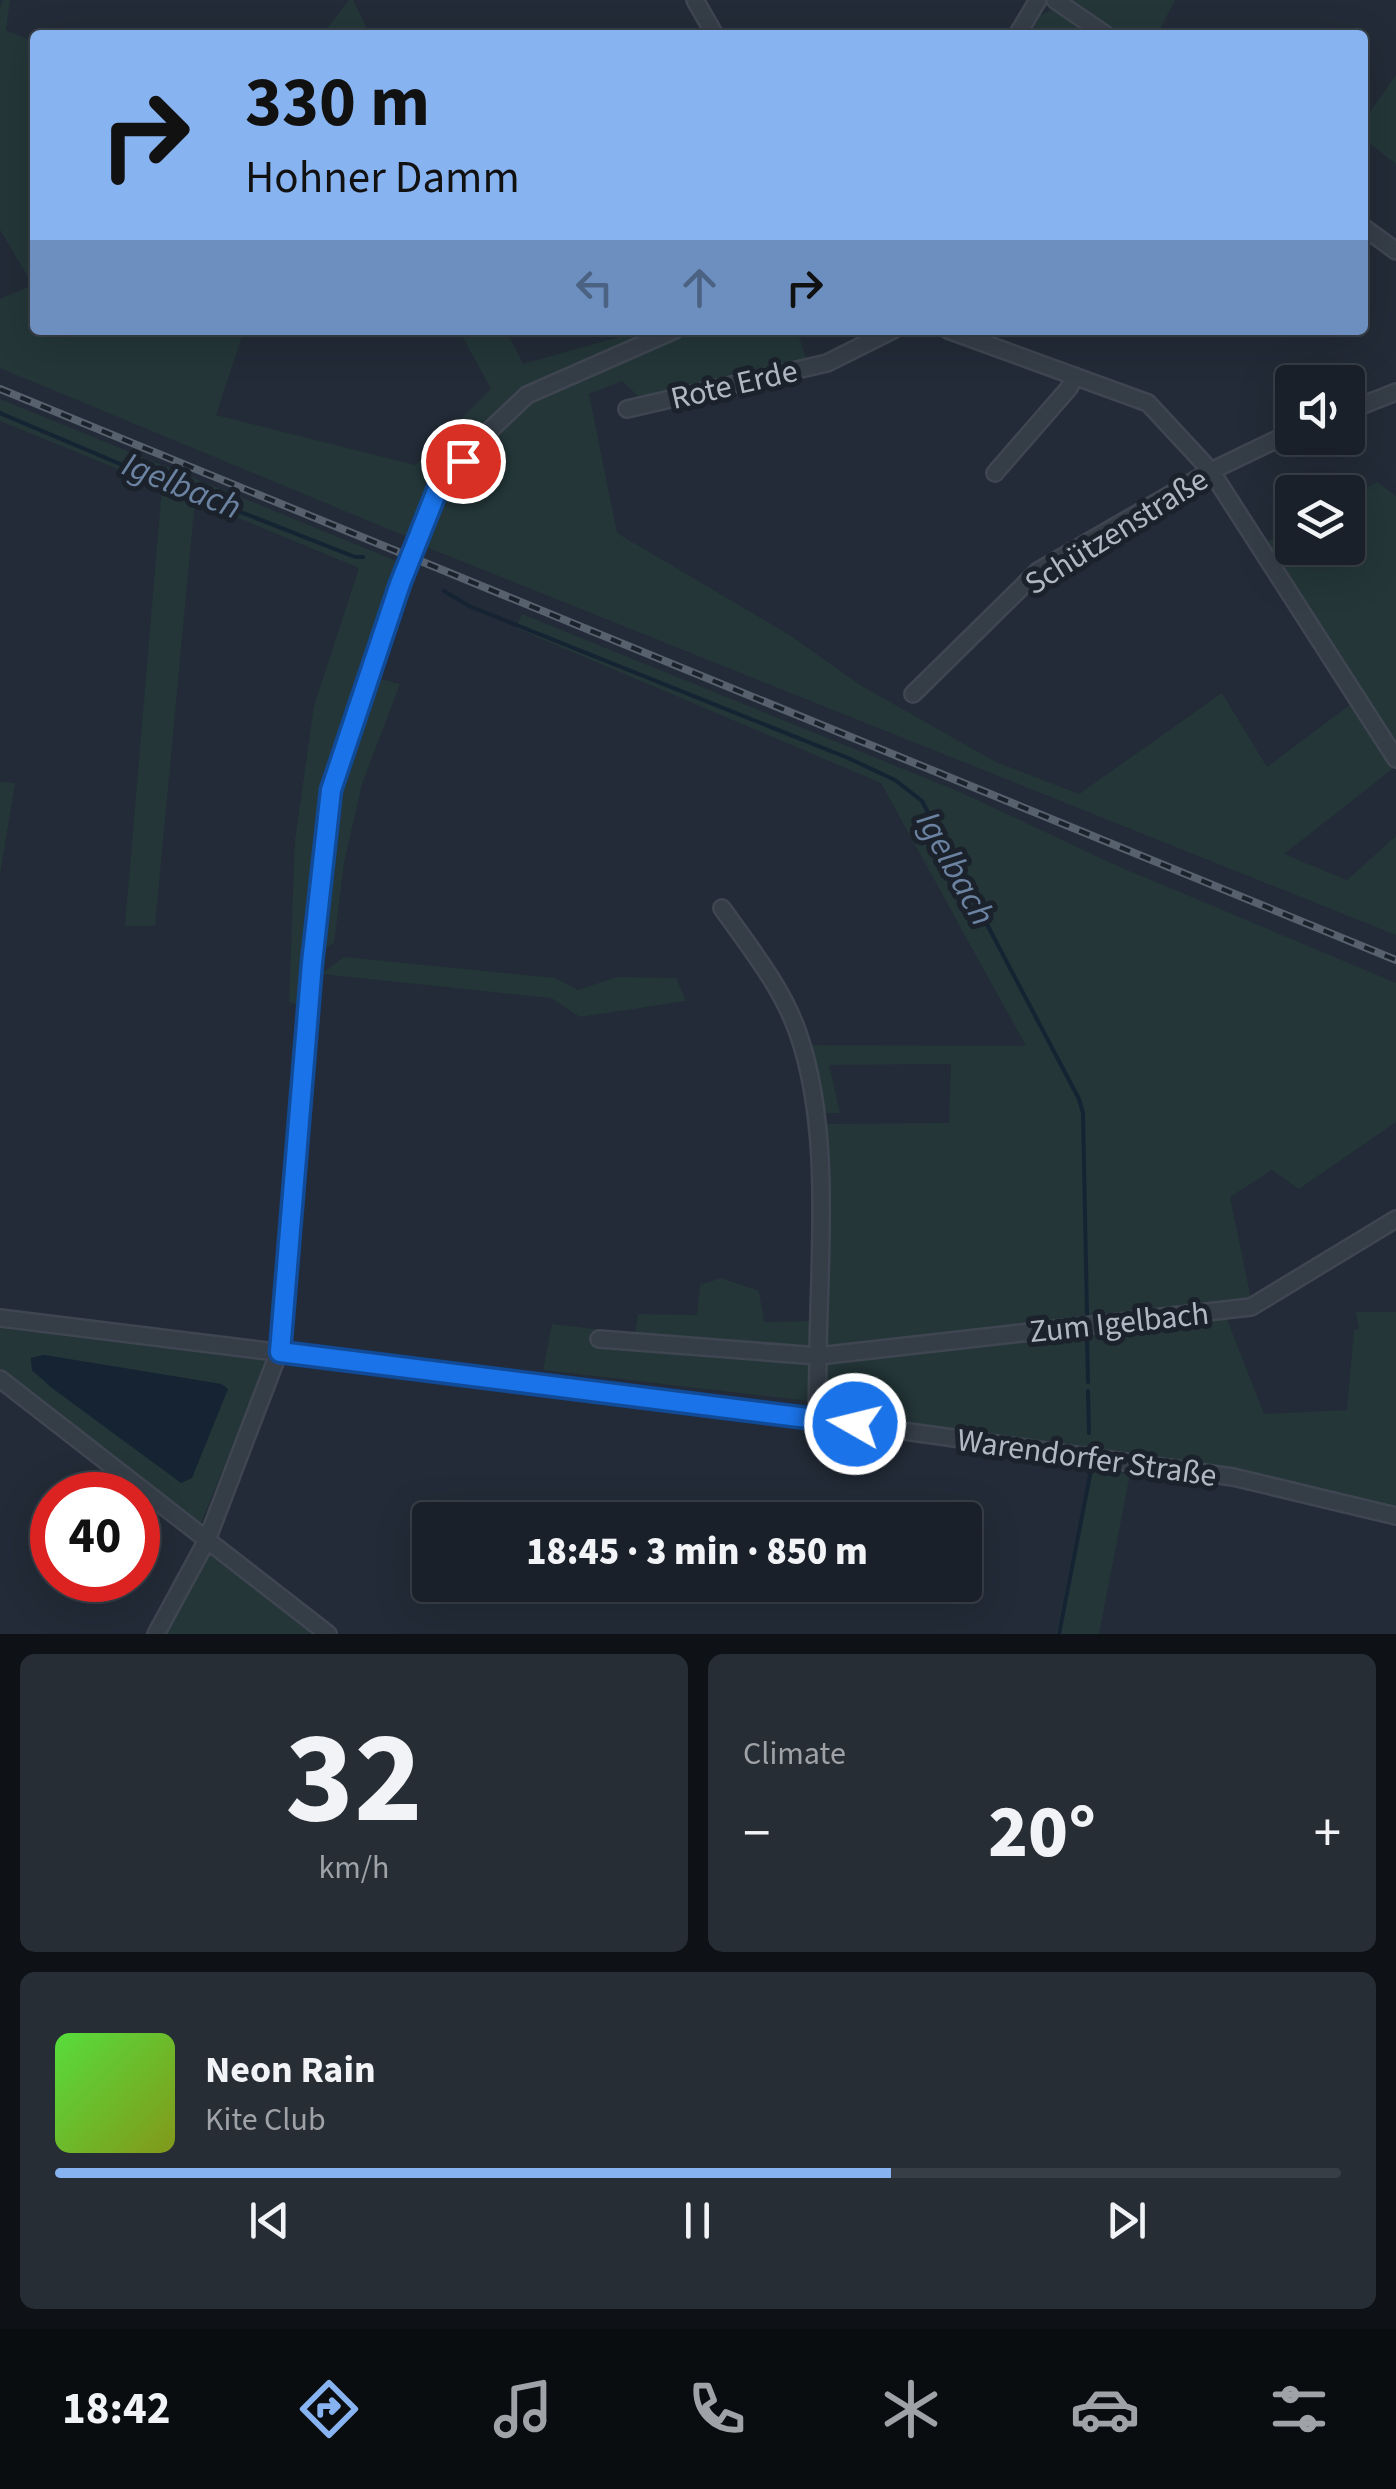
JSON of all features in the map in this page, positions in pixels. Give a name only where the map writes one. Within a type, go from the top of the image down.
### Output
[{"type":"street","points":[[694,0],[712,30]]},
{"type":"street","points":[[1020,30],[1038,0]]},
{"type":"street","points":[[1055,0],[1099,30]]},
{"type":"street","points":[[1368,230],[1396,251]]},
{"type":"street","points":[[156,1634],[207,1540],[280,1352],[312,963],[331,790],[400,584],[438,488],[527,395],[665,335]]},
{"type":"street","name":"Rote Erde","points":[[627,409],[827,363],[883,335]]},
{"type":"street","points":[[962,335],[1148,403],[1211,471],[1396,760]]},
{"type":"street","points":[[995,473],[1075,376]]},
{"type":"street","points":[[1365,404],[1396,392]]},
{"type":"street","name":"Schützenstraße","points":[[913,694],[1038,572],[1211,471],[1275,440]]},
{"type":"street","points":[[722,908],[784,1003],[798,1033],[819,1118],[817,1419]]},
{"type":"street","name":"Zum Igelbach","points":[[599,1339],[818,1356],[1251,1307],[1396,1219]]},
{"type":"street","name":"Warendorfer Straße","points":[[0,1318],[817,1419],[1233,1477],[1396,1516]]},
{"type":"street","points":[[0,1379],[328,1634]]},
{"type":"shaded area","points":[[3,0],[10,0],[6,30],[30,40],[30,280],[0,230]]},
{"type":"shaded area","points":[[353,0],[368,30],[326,30]]},
{"type":"shaded area","points":[[1067,0],[1175,0],[1160,30],[1114,30]]},
{"type":"shaded area","points":[[1056,7],[1089,30],[1032,30],[1040,16]]},
{"type":"shaded area","points":[[1396,75],[1396,164],[1368,142],[1368,115]]},
{"type":"shaded area","points":[[30,286],[30,335],[242,335],[216,415],[415,465],[491,389],[462,335],[508,335],[523,364],[626,335],[644,335],[522,391],[434,484],[410,538],[0,368],[0,299]]},
{"type":"shaded area","points":[[686,335],[798,335],[807,362],[642,400],[622,381],[589,394],[617,533],[791,636],[860,685],[996,762],[1079,794],[1222,693],[1267,767],[1351,704],[1395,767],[1284,854],[1347,880],[1396,836],[1396,935],[426,547],[455,481],[512,419],[543,393]]},
{"type":"shaded area","points":[[0,399],[399,562],[364,656],[376,678],[400,684],[362,784],[344,863],[334,943],[307,959],[302,1006],[289,1002],[295,840],[314,706],[359,568],[195,500],[155,926],[125,926],[162,487],[0,421]]},
{"type":"shaded area","points":[[1377,482],[1396,496],[1396,744],[1283,565],[1365,565],[1365,489]]},
{"type":"shaded area","points":[[522,614],[960,792],[1113,864],[1396,983],[1396,1122],[1299,1189],[1272,1170],[1230,1197],[1251,1299],[823,1350],[824,1124],[949,1123],[951,1064],[829,1065],[840,1113],[824,1113],[808,1045],[1026,1046],[881,783],[516,628]]},
{"type":"shaded area","points":[[0,782],[15,783],[0,875]]},
{"type":"shaded area","points":[[344,957],[555,978],[578,990],[617,977],[676,978],[686,1001],[580,1017],[551,998],[321,974]]},
{"type":"shaded area","points":[[721,1278],[759,1291],[764,1322],[813,1321],[810,1401],[543,1370],[552,1324],[635,1334],[638,1314],[697,1315],[700,1285]]},
{"type":"shaded area","points":[[1356,1312],[1396,1312],[1396,1508],[1227,1467],[823,1414],[823,1362],[1225,1314],[1264,1414],[1347,1410],[1354,1330],[1359,1329]]},
{"type":"shaded area","points":[[0,1328],[267,1361],[199,1528],[160,1494],[160,1472],[134,1472],[0,1370]],"holes":[[[44,1355],[221,1384],[228,1389],[181,1482],[32,1371],[31,1358]]]},
{"type":"shaded area","points":[[1089,1470],[1130,1474],[1099,1634],[1056,1634]]},
{"type":"shaded area","points":[[210,1555],[313,1634],[164,1634]]},
{"type":"water","points":[[44,1355],[221,1384],[228,1389],[192,1478],[181,1483],[52,1388],[32,1370],[31,1358]]},
{"type":"waterway","name":"Igelbach","points":[[0,413],[139,472],[363,557]]},
{"type":"waterway","name":"Igelbach","points":[[444,591],[469,606],[848,758],[895,780],[922,801],[1079,1099],[1083,1113],[1087,1314]]},
{"type":"waterway","name":"Igelbach","points":[[1087,1337],[1088,1382]]},
{"type":"waterway","name":"Igelbach","points":[[1088,1391],[1089,1433]]},
{"type":"waterway","name":"Igelbach","points":[[1059,1634],[1090,1475]]},
{"type":"railway","points":[[0,389],[1396,960]]},
{"type":"route","points":[[463,461],[438,488],[400,584],[331,790],[312,963],[280,1352],[855,1424]]}]
